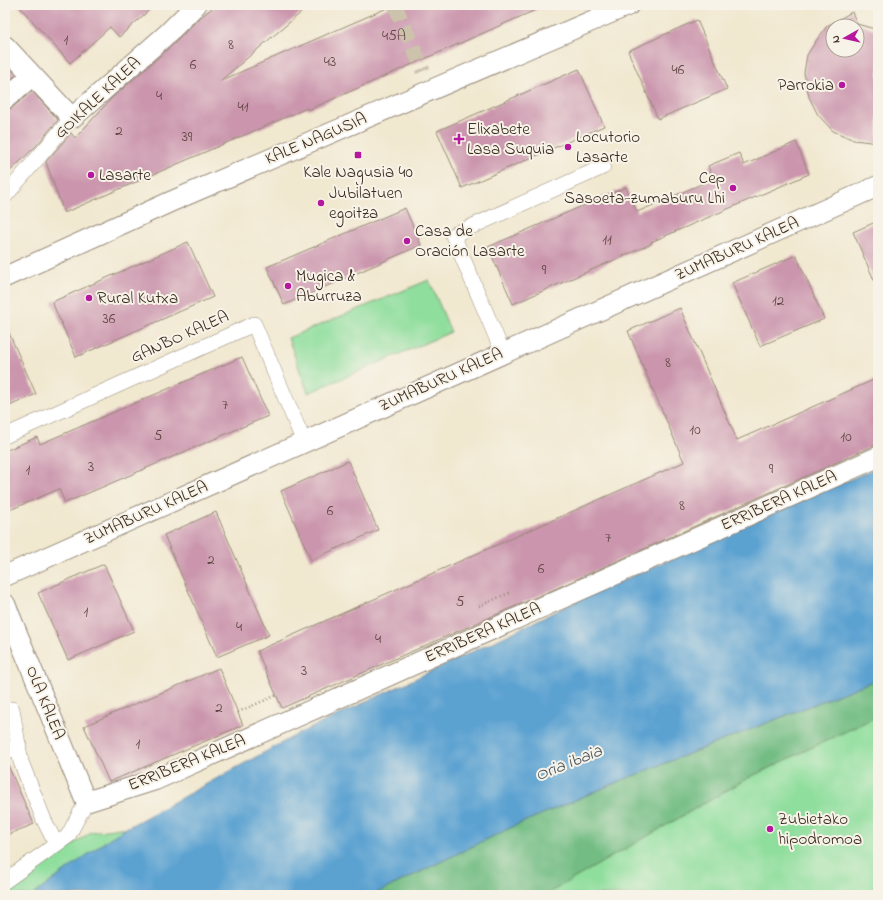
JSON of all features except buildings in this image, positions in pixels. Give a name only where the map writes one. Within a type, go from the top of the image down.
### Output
[{"type":"street","name":"GOIKALE KALEA","points":[[5,196],[72,118],[167,34],[196,5]]},
{"type":"street","name":"KALE NAGUSIA","points":[[5,278],[170,202],[593,12],[629,5]]},
{"type":"street","points":[[5,46],[72,118]]},
{"type":"street","points":[[5,99],[32,76]]},
{"type":"street","points":[[503,353],[453,235],[603,166]]},
{"type":"street","name":"ZUMABURU KALEA","points":[[5,576],[878,186]]},
{"type":"street","name":"GANBO KALEA","points":[[5,436],[254,324],[304,442]]},
{"type":"street","name":"ERRIBERA KALEA","points":[[86,802],[155,780],[878,457]]},
{"type":"street","name":"OLA KALEA","points":[[5,604],[86,802]]},
{"type":"street","points":[[5,712],[12,709],[12,749],[21,762],[44,820],[56,844]]},
{"type":"street","points":[[5,881],[68,836],[86,802]]},
{"type":"path","points":[[479,606],[509,593]]},
{"type":"path","points":[[238,712],[277,695]]},
{"type":"green space","points":[[429,280],[451,332],[308,393],[288,338]]},
{"type":"green space","points":[[878,679],[878,716],[750,777],[545,895],[373,895],[514,826],[620,781]]},
{"type":"green space","name":"Zubietako hipodromoa","points":[[878,716],[878,895],[545,895],[750,777]]},
{"type":"green space","points":[[128,827],[110,838],[33,895],[5,895],[5,892],[91,832]]},
{"type":"water","name":"Oria ibaia","points":[[878,467],[878,679],[620,781],[514,826],[373,895],[33,895],[110,838],[128,827],[298,734],[581,599]]},
{"type":"tunnel","points":[[395,5],[423,71]]},
{"type":"place","name":"Parrokia","points":[[842,85]]},
{"type":"place","name":"Elixabete Lasa Suquia","points":[[459,139]]},
{"type":"place","name":"Locutorio Lasarte","points":[[568,147]]},
{"type":"place","name":"Kale Nagusia 40","points":[[358,155]]},
{"type":"place","name":"Lasarte","points":[[91,175]]},
{"type":"place","name":"Cep Sasoeta-zumaburu Lhi","points":[[733,188]]},
{"type":"place","name":"Jubilatuen egoitza","points":[[321,203]]},
{"type":"place","name":"Casa de Oración Lasarte","points":[[407,241]]},
{"type":"place","name":"Mugica & Aburruza","points":[[288,286]]},
{"type":"place","name":"Rural Kutxa","points":[[89,298]]},
{"type":"place","name":"Zubietako hipodromoa","points":[[770,829]]}]
